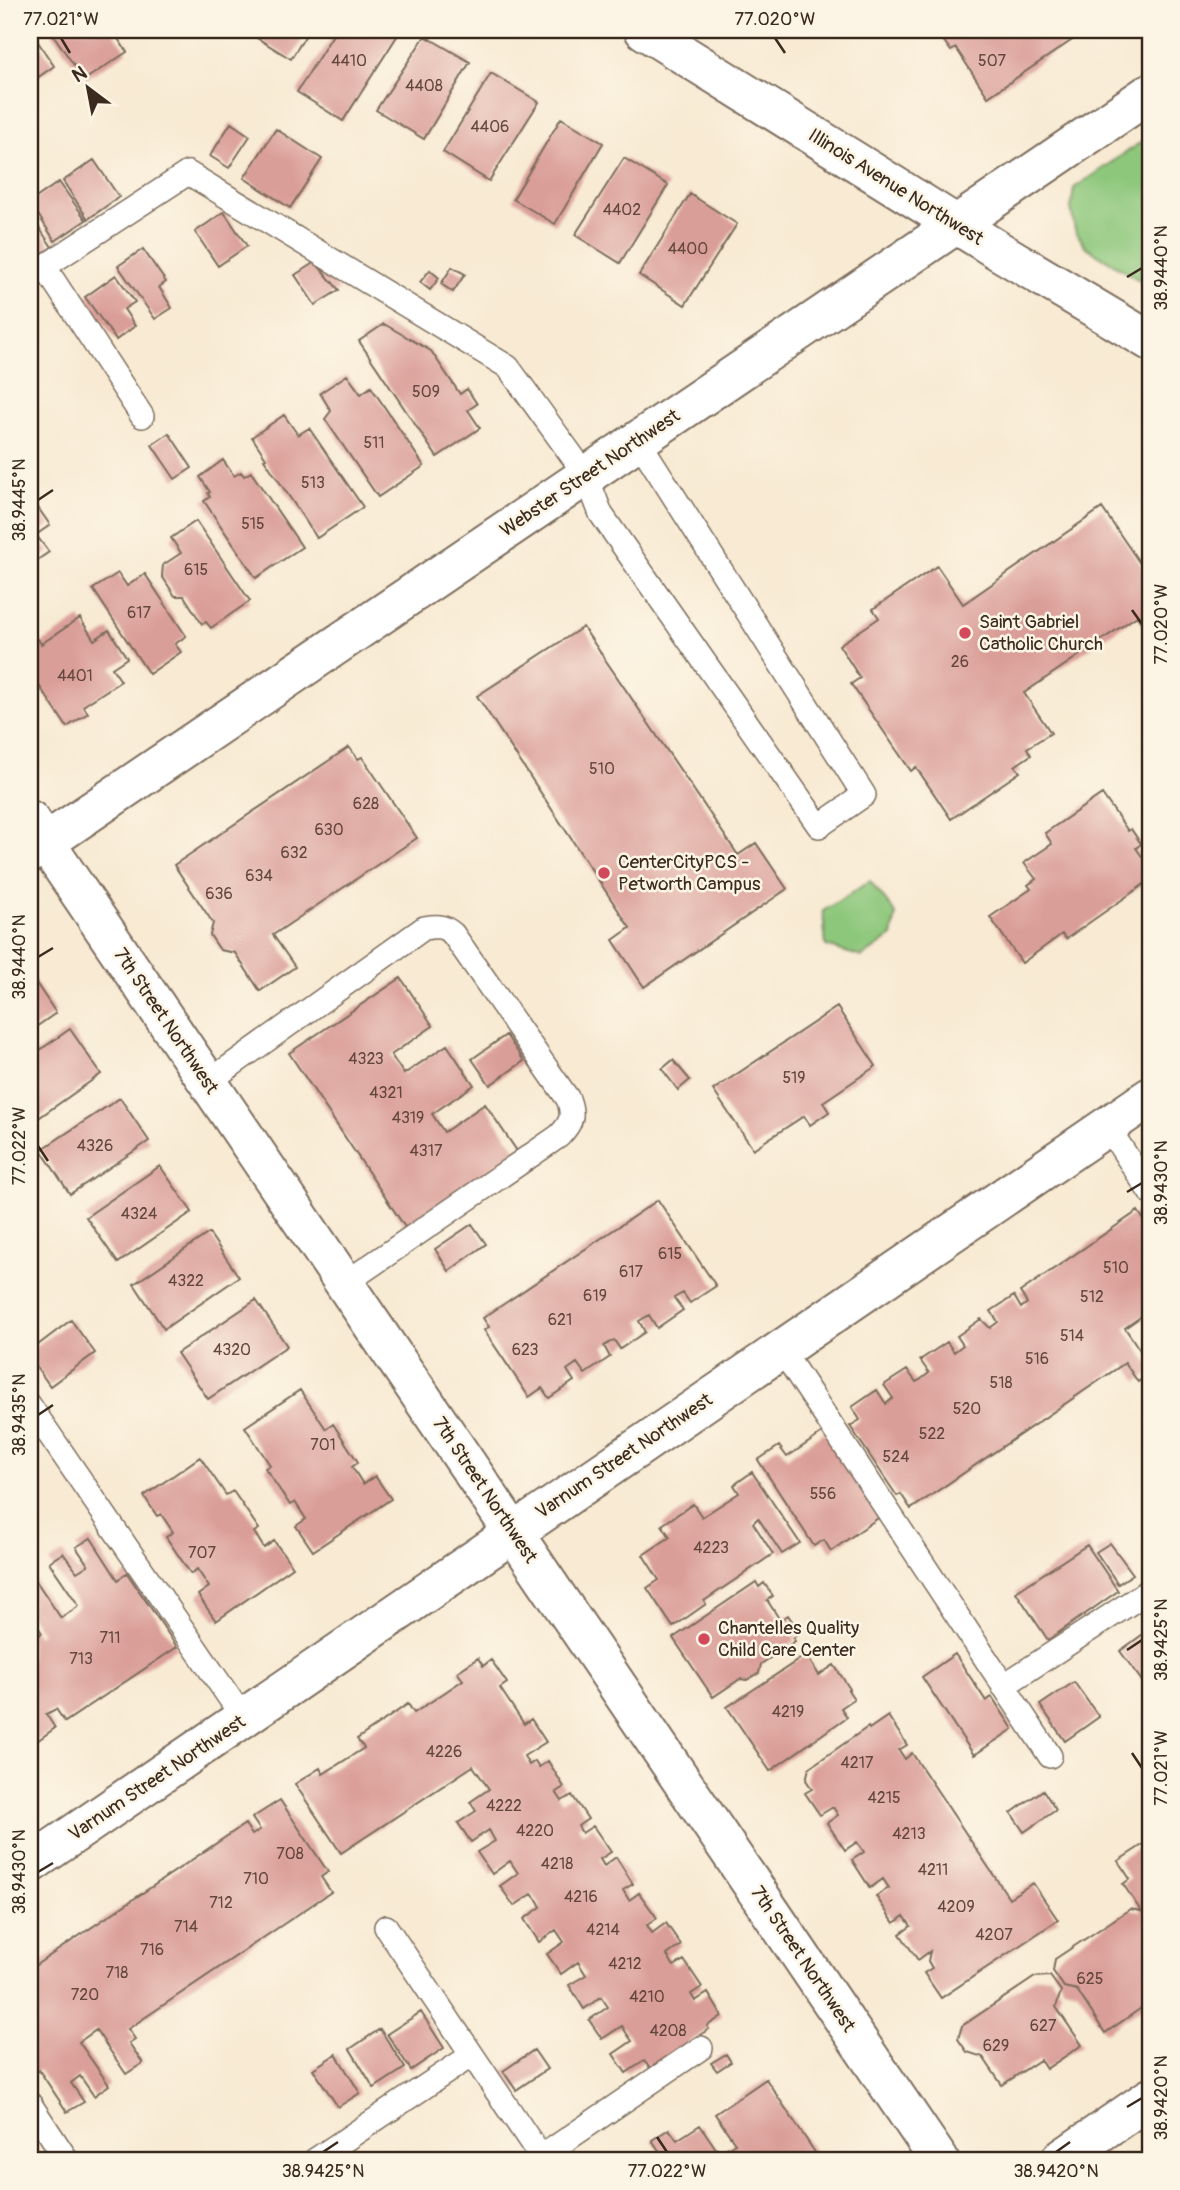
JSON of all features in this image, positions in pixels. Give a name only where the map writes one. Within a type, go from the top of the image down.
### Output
[{"type":"street","name":"Illinois Avenue Northwest","points":[[644,30],[1150,341]]},
{"type":"street","name":"Webster Street Northwest","points":[[35,838],[586,475],[1150,93]]},
{"type":"street","name":"7th Street Northwest","points":[[35,838],[208,1082],[939,2160]]},
{"type":"street","name":"Varnum Street Northwest","points":[[30,1864],[1150,1097]]},
{"type":"street","points":[[1060,2160],[1150,2098]]},
{"type":"lane","points":[[142,416],[37,271],[188,173],[508,367],[586,475],[601,514],[819,826],[864,795],[638,440]]},
{"type":"lane","points":[[208,1082],[424,929],[438,925],[453,934],[568,1099],[573,1112],[569,1126],[559,1136],[345,1284]]},
{"type":"lane","points":[[1107,1126],[1150,1192]]},
{"type":"lane","points":[[781,1349],[1050,1756]]},
{"type":"lane","points":[[30,1406],[244,1719]]},
{"type":"lane","points":[[1003,1686],[1150,1590]]},
{"type":"lane","points":[[386,1927],[542,2159],[701,2048]]},
{"type":"lane","points":[[315,2160],[472,2055]]},
{"type":"lane","points":[[30,2104],[67,2160]]},
{"type":"green space","points":[[1150,136],[1150,287],[1085,246],[1075,230],[1071,208],[1074,188]]},
{"type":"green space","points":[[870,881],[896,914],[892,936],[862,957],[826,946],[823,911]]},
{"type":"building","points":[[30,30],[54,66],[30,83]]},
{"type":"building","points":[[50,30],[112,30],[127,52],[84,80]]},
{"type":"building","points":[[244,30],[309,30],[291,59]]},
{"type":"building","points":[[336,30],[401,30],[343,121],[297,92]]},
{"type":"building","points":[[936,30],[1087,30],[988,97],[956,48],[951,51]]},
{"type":"building","points":[[425,36],[470,62],[424,139],[376,110]]},
{"type":"building","points":[[491,73],[539,102],[489,181],[443,152]]},
{"type":"building","points":[[561,118],[603,143],[555,224],[513,199]]},
{"type":"building","points":[[231,123],[250,136],[229,168],[210,156]]},
{"type":"building","points":[[276,129],[322,159],[290,208],[244,178]]},
{"type":"building","points":[[624,158],[668,185],[620,263],[575,235]]},
{"type":"building","points":[[94,160],[119,197],[88,219],[63,181]]},
{"type":"building","points":[[59,182],[86,220],[55,241],[30,202]]},
{"type":"building","points":[[690,194],[737,224],[685,305],[639,275]]},
{"type":"building","points":[[224,212],[247,246],[218,266],[195,232]]},
{"type":"building","points":[[30,214],[52,247],[30,262]]},
{"type":"building","points":[[143,249],[166,282],[159,287],[172,308],[155,319],[118,266]]},
{"type":"building","points":[[315,262],[339,290],[315,305],[295,275]]},
{"type":"building","points":[[452,267],[465,274],[453,292],[441,284]]},
{"type":"building","points":[[430,270],[439,278],[430,290],[420,282]]},
{"type":"building","points":[[116,275],[135,302],[124,309],[135,326],[116,340],[85,297]]},
{"type":"building","points":[[384,324],[431,351],[460,394],[467,389],[477,404],[468,410],[480,428],[437,457],[359,341]]},
{"type":"building","points":[[347,375],[361,394],[371,387],[424,466],[378,497],[325,419],[331,411],[320,393]]},
{"type":"building","points":[[284,415],[298,435],[309,428],[363,507],[317,538],[252,437]]},
{"type":"building","points":[[169,433],[192,468],[175,479],[152,445]]},
{"type":"building","points":[[223,460],[234,476],[241,472],[244,476],[251,472],[302,547],[256,578],[204,501],[210,497],[210,492],[200,477]]},
{"type":"building","points":[[32,499],[50,525],[36,535],[49,552],[30,565],[30,501]]},
{"type":"building","points":[[1102,508],[1150,578],[1150,635],[1137,616],[1024,693],[1051,733],[1027,748],[1031,755],[1015,766],[1020,772],[951,819],[916,767],[911,771],[851,684],[860,678],[839,645],[879,618],[873,609],[937,566],[963,604]]},
{"type":"building","points":[[196,521],[250,601],[211,628],[206,622],[202,624],[184,596],[175,596],[162,576],[163,565],[181,553],[171,538]]},
{"type":"building","points":[[118,573],[127,586],[145,574],[186,636],[175,644],[181,652],[149,674],[93,589]]},
{"type":"building","points":[[80,618],[94,640],[109,630],[127,658],[112,668],[121,681],[83,706],[88,713],[67,727],[30,672],[30,645],[38,639],[41,644]]},
{"type":"building","points":[[583,627],[738,855],[756,843],[787,889],[644,987],[613,940],[630,928],[477,696]]},
{"type":"building","points":[[349,747],[358,759],[362,757],[417,838],[273,935],[295,967],[260,991],[235,953],[220,950],[210,935],[213,923],[174,865]]},
{"type":"building","points":[[1102,794],[1128,831],[1131,829],[1141,844],[1136,848],[1150,868],[1150,880],[1066,939],[1062,934],[1022,963],[990,917],[1031,889],[1028,885],[1036,879],[1024,863],[1052,844],[1045,833]]},
{"type":"building","points":[[30,974],[56,1013],[30,1031]]},
{"type":"building","points":[[401,978],[433,1026],[391,1055],[404,1074],[447,1045],[474,1085],[432,1114],[444,1132],[485,1104],[519,1154],[407,1230],[289,1053]]},
{"type":"building","points":[[837,1007],[876,1066],[823,1102],[829,1112],[810,1125],[804,1116],[753,1149],[713,1090]]},
{"type":"building","points":[[70,1029],[101,1074],[30,1124],[30,1057]]},
{"type":"building","points":[[506,1035],[524,1061],[490,1085],[472,1059]]},
{"type":"building","points":[[673,1060],[690,1080],[678,1090],[662,1069]]},
{"type":"building","points":[[120,1098],[149,1141],[70,1194],[41,1150]]},
{"type":"building","points":[[160,1166],[192,1212],[118,1263],[86,1217]]},
{"type":"building","points":[[658,1200],[716,1286],[690,1303],[683,1293],[674,1298],[683,1310],[657,1328],[649,1315],[639,1321],[645,1332],[620,1349],[614,1340],[604,1346],[610,1357],[585,1374],[577,1363],[567,1370],[574,1381],[549,1398],[542,1388],[529,1397],[484,1330],[489,1327],[483,1318]]},
{"type":"building","points":[[1138,1211],[1148,1226],[1150,1224],[1150,1329],[1142,1316],[1125,1328],[1150,1365],[1150,1373],[1138,1382],[1125,1363],[911,1509],[901,1494],[897,1496],[850,1426],[860,1420],[852,1407],[877,1390],[886,1404],[893,1398],[884,1385],[907,1370],[916,1382],[920,1380],[929,1373],[920,1360],[947,1342],[954,1352],[963,1345],[957,1336],[981,1319],[990,1328],[998,1322],[991,1311],[1014,1296],[1021,1308],[1027,1303],[1020,1292]]},
{"type":"building","points":[[472,1224],[486,1244],[449,1271],[435,1249]]},
{"type":"building","points":[[209,1233],[239,1277],[164,1329],[134,1284]]},
{"type":"building","points":[[256,1300],[287,1346],[208,1399],[177,1353]]},
{"type":"building","points":[[71,1320],[95,1353],[50,1386],[30,1358],[30,1351]]},
{"type":"building","points":[[300,1390],[326,1429],[333,1424],[358,1462],[352,1467],[363,1484],[375,1476],[391,1499],[313,1551],[296,1526],[306,1519],[295,1502],[290,1505],[265,1468],[270,1465],[245,1427]]},
{"type":"building","points":[[824,1432],[881,1516],[831,1551],[824,1540],[814,1546],[758,1460],[779,1446],[787,1457]]},
{"type":"building","points":[[200,1457],[226,1495],[233,1491],[259,1529],[254,1532],[264,1548],[274,1541],[293,1567],[216,1621],[198,1595],[209,1587],[197,1569],[191,1574],[166,1537],[173,1532],[161,1514],[157,1516],[144,1496]]},
{"type":"building","points":[[752,1472],[800,1543],[782,1554],[758,1518],[753,1523],[773,1554],[704,1601],[706,1604],[673,1627],[647,1588],[659,1580],[643,1555],[670,1537],[662,1525],[693,1504],[702,1517],[739,1493],[734,1485]]},
{"type":"building","points":[[91,1538],[118,1580],[127,1573],[177,1647],[65,1722],[56,1709],[46,1714],[55,1728],[30,1746],[30,1624],[38,1636],[42,1633],[30,1615],[30,1581],[34,1578],[61,1618],[79,1606],[49,1562],[63,1553],[77,1572],[88,1565],[76,1547]]},
{"type":"building","points":[[1110,1543],[1133,1574],[1118,1584],[1096,1552]]},
{"type":"building","points":[[1087,1545],[1118,1591],[1048,1640],[1016,1592]]},
{"type":"building","points":[[756,1582],[759,1587],[764,1583],[773,1596],[767,1600],[780,1620],[788,1615],[800,1633],[793,1638],[795,1641],[761,1664],[759,1673],[747,1680],[740,1679],[713,1697],[673,1638]]},
{"type":"building","points":[[1150,1629],[1150,1681],[1145,1685],[1120,1651]]},
{"type":"building","points":[[955,1654],[986,1701],[992,1697],[1013,1729],[974,1755],[922,1677]]},
{"type":"building","points":[[806,1655],[819,1675],[834,1665],[854,1699],[841,1708],[847,1717],[770,1771],[727,1707]]},
{"type":"building","points":[[478,1658],[483,1666],[491,1660],[507,1683],[500,1688],[524,1724],[531,1719],[546,1742],[524,1756],[529,1765],[535,1761],[539,1767],[548,1761],[564,1787],[556,1792],[562,1801],[572,1795],[588,1819],[578,1826],[582,1833],[593,1826],[611,1852],[600,1859],[604,1866],[616,1857],[633,1884],[623,1890],[629,1900],[639,1893],[657,1918],[647,1925],[652,1933],[666,1923],[681,1945],[667,1955],[674,1966],[684,1960],[702,1987],[691,1994],[695,2001],[708,1993],[722,2016],[707,2026],[709,2029],[650,2068],[644,2061],[626,2073],[613,2054],[632,2041],[622,2026],[602,2039],[589,2020],[608,2007],[601,1997],[584,2009],[569,1985],[586,1975],[578,1962],[561,1974],[547,1954],[564,1942],[556,1930],[539,1942],[524,1919],[541,1907],[538,1901],[532,1894],[514,1906],[500,1886],[518,1873],[510,1861],[492,1874],[477,1852],[495,1841],[489,1830],[471,1842],[458,1823],[476,1811],[470,1802],[489,1789],[473,1766],[341,1853],[295,1784],[320,1768],[323,1774],[364,1748],[357,1739],[408,1704],[414,1713],[463,1680],[457,1672]]},
{"type":"building","points":[[1074,1682],[1099,1717],[1065,1741],[1040,1705]]},
{"type":"building","points":[[888,1716],[907,1745],[899,1750],[905,1759],[912,1753],[1009,1898],[1033,1883],[1058,1920],[941,1998],[924,1973],[932,1968],[928,1961],[930,1951],[918,1960],[900,1934],[911,1926],[904,1916],[894,1923],[876,1896],[889,1888],[883,1879],[870,1888],[852,1860],[864,1852],[857,1842],[845,1850],[827,1823],[838,1815],[833,1807],[820,1815],[805,1793],[812,1789],[806,1780],[809,1768]]},
{"type":"building","points":[[1043,1790],[1056,1810],[1024,1832],[1011,1813]]},
{"type":"building","points":[[280,1800],[328,1872],[321,1877],[331,1892],[128,2029],[135,2039],[129,2043],[143,2063],[126,2074],[96,2030],[79,2042],[109,2085],[94,2096],[80,2076],[71,2083],[84,2102],[67,2112],[39,2070],[30,2076],[30,1969],[245,1824],[252,1835],[260,1830],[252,1818]]},
{"type":"building","points":[[1150,1840],[1150,2002],[1105,2033],[1077,1990],[1064,1987],[1053,1971],[1055,1959],[1130,1909],[1141,1911],[1123,1884],[1130,1879],[1118,1861]]},
{"type":"building","points":[[1050,1976],[1061,1991],[1056,2007],[1082,2045],[1046,2069],[1040,2060],[1002,2085],[983,2057],[967,2052],[958,2039],[962,2026],[1035,1977]]},
{"type":"building","points":[[421,2012],[444,2048],[411,2070],[387,2034]]},
{"type":"building","points":[[380,2029],[405,2068],[374,2088],[350,2049]]},
{"type":"building","points":[[534,2050],[547,2069],[516,2090],[503,2071]]},
{"type":"building","points":[[336,2054],[360,2093],[338,2107],[313,2069]]},
{"type":"building","points":[[726,2054],[731,2062],[717,2071],[711,2063]]},
{"type":"building","points":[[766,2079],[820,2160],[661,2160],[657,2154],[660,2152],[652,2140],[669,2129],[677,2140],[700,2125],[719,2153],[735,2143],[715,2114]]},
{"type":"place","name":"Saint Gabriel Catholic Church","points":[[965,633]]},
{"type":"place","name":"CenterCityPCS - Petworth Campus","points":[[604,873]]},
{"type":"place","name":"Chantelles Quality Child Care Center","points":[[704,1639]]}]
